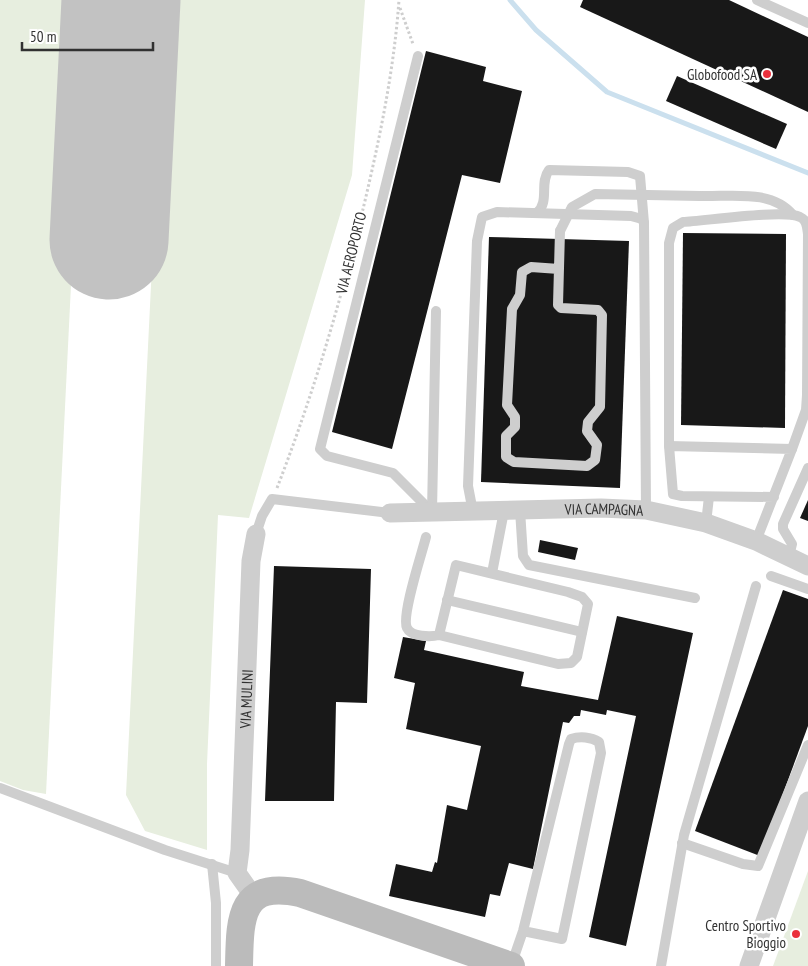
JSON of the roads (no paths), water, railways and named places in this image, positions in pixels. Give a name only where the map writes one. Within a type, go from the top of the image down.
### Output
[{"type":"street","name":"VIA CAMPAGNA","points":[[390,513],[601,508],[646,510],[706,523],[756,541],[808,566]]},
{"type":"street","name":"VIA MULINI","points":[[237,873],[240,850],[250,561],[256,534]]},
{"type":"street","points":[[749,966],[808,801]]},
{"type":"street","points":[[237,873],[254,897]]},
{"type":"street","points":[[239,966],[243,911],[254,897],[274,889],[300,893],[511,966]]},
{"type":"lane","points":[[757,0],[808,23]]},
{"type":"lane","points":[[418,56],[320,449],[327,456],[394,474],[432,512]]},
{"type":"lane","points":[[537,213],[543,206],[545,178],[549,170],[628,172],[640,176],[644,223],[646,510]]},
{"type":"lane","points":[[558,268],[531,267],[522,272],[520,295],[512,309],[507,404],[515,417],[515,426],[506,436],[505,452],[506,457],[514,462],[587,466],[595,460],[597,445],[587,431],[588,422],[600,407],[602,315],[598,310],[561,308],[558,305],[560,231],[572,207],[594,194],[770,199],[786,206],[793,215],[805,221],[808,234],[806,410],[756,541]]},
{"type":"lane","points":[[473,512],[468,486],[479,223],[482,217],[488,213],[631,216],[642,219],[644,223]]},
{"type":"lane","points":[[774,497],[710,497],[673,494],[669,446],[669,243],[673,228],[683,222],[793,215]]},
{"type":"lane","points":[[432,512],[436,311]]},
{"type":"lane","points":[[669,446],[792,449]]},
{"type":"lane","points":[[789,556],[792,544],[783,529],[783,524],[808,468]]},
{"type":"lane","points":[[706,523],[710,497]]},
{"type":"lane","name":"VIA MULINI","points":[[256,534],[262,516],[272,499],[390,513]]},
{"type":"lane","points":[[492,573],[512,511]]},
{"type":"lane","points":[[512,511],[523,556],[529,565],[695,598]]},
{"type":"lane","points":[[426,537],[406,614],[406,627],[411,632],[429,637],[439,635],[571,664],[577,657],[588,604],[582,597],[456,565],[439,635]]},
{"type":"lane","points":[[771,576],[808,589]]},
{"type":"lane","points":[[661,966],[682,843],[756,586]]},
{"type":"lane","points":[[447,600],[582,632]]},
{"type":"lane","points":[[511,966],[522,931],[568,744],[571,739],[577,737],[594,739],[599,742],[601,753],[562,940],[522,931]]},
{"type":"lane","points":[[682,843],[743,864],[758,866],[808,745]]},
{"type":"lane","points":[[0,788],[165,850],[237,873]]},
{"type":"lane","points":[[212,864],[216,903],[216,966]]},
{"type":"waterway","points":[[510,0],[536,30],[607,92],[808,173]]},
{"type":"place","name":"Globofood SA","points":[[767,74]]},
{"type":"place","name":"Centro Sportivo Bioggio","points":[[796,934]]}]
